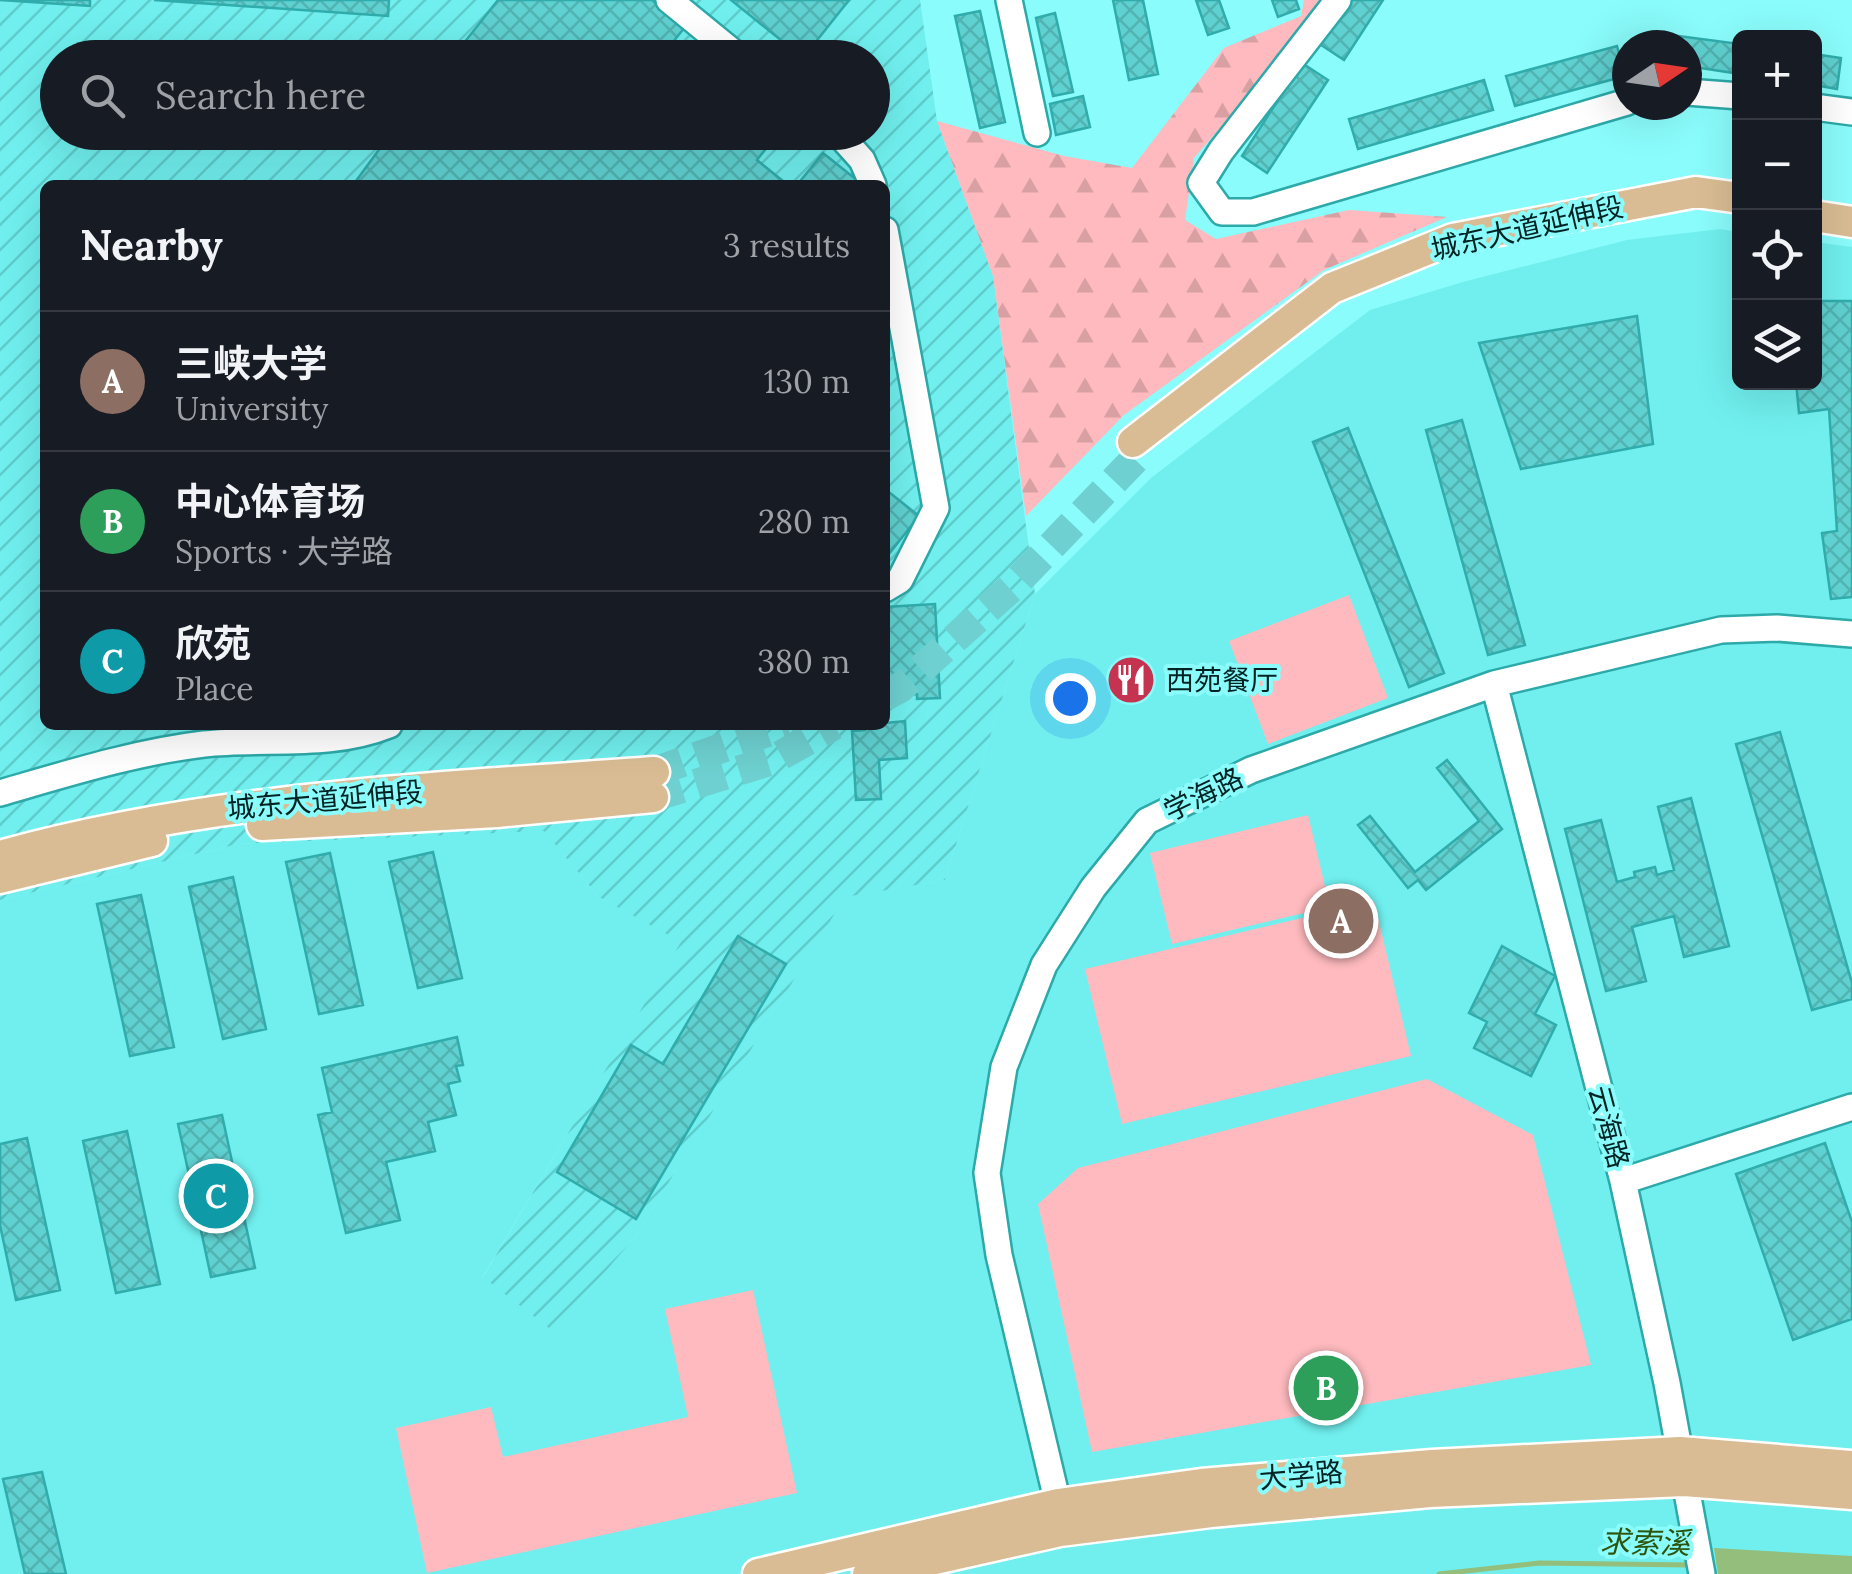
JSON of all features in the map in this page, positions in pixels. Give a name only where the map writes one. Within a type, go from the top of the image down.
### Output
[{"type":"main road","name":"城东大道延伸段","points":[[1732,197],[1696,192],[1453,238],[1332,288],[1135,450],[1334,301],[1467,250],[1699,205],[1732,208]]},
{"type":"main road","points":[[1822,213],[1852,218]]},
{"type":"main road","name":"城东大道延伸段","points":[[0,856],[82,833],[218,810],[654,784],[497,812],[232,827],[138,843],[0,878]]},
{"type":"main road","name":"大学路","points":[[758,1574],[1058,1504],[1220,1482],[1432,1464],[1852,1466]]},
{"type":"main road","name":"大学路","points":[[868,1574],[1060,1532],[1211,1512],[1682,1466],[1852,1494]]},
{"type":"street","points":[[669,0],[718,40]]},
{"type":"street","points":[[1009,0],[1038,134]]},
{"type":"street","points":[[1338,0],[1221,151],[1201,183],[1222,212],[1252,212],[1612,106]]},
{"type":"street","points":[[1702,93],[1732,95]]},
{"type":"street","points":[[1822,108],[1852,112]]},
{"type":"street","points":[[853,150],[871,180]]},
{"type":"street","points":[[890,257],[936,508],[900,580],[890,587]]},
{"type":"street","name":"学海路","points":[[1058,1504],[999,1255],[987,1173],[1004,1066],[1044,965],[1093,888],[1147,821],[1252,770],[1494,684],[1721,630],[1776,628],[1852,634]]},
{"type":"street","name":"云海路","points":[[1494,684],[1623,1181],[1702,1574]]},
{"type":"street","points":[[0,792],[204,744],[322,741],[377,730]]},
{"type":"street","points":[[1623,1181],[1852,1107]]},
{"type":"shaded area","points":[[0,0],[920,0],[937,121],[993,276],[1035,594],[945,880],[845,897],[635,1237],[554,1332],[483,1277],[681,942],[599,897],[544,831],[238,844],[0,900]]},
{"type":"shaded area","points":[[1732,231],[1732,390],[1822,390],[1822,243],[1852,247],[1852,1574],[0,1574],[0,900],[238,844],[544,830],[599,897],[682,942],[483,1276],[554,1332],[635,1237],[845,896],[945,880],[1035,594],[1151,478],[1370,310],[1627,240]]},
{"type":"shaded area","points":[[1714,1548],[1852,1556],[1852,1574],[1718,1574]]},
{"type":"green space","points":[[1304,0],[1332,0],[1194,158],[1185,220],[1216,239],[1349,210],[1447,217],[1324,270],[1124,415],[1026,516],[993,276],[937,121],[1064,156],[1132,168],[1224,48],[1301,16]]},
{"type":"green space","points":[[1349,595],[1388,698],[1268,744],[1229,641]]},
{"type":"green space","points":[[1308,815],[1330,907],[1172,944],[1150,853]]},
{"type":"green space","points":[[1374,901],[1411,1056],[1122,1124],[1085,969]]},
{"type":"green space","points":[[1427,1079],[1533,1135],[1591,1365],[1092,1452],[1038,1204],[1078,1168]]},
{"type":"green space","points":[[753,1290],[797,1493],[427,1573],[396,1428],[491,1407],[503,1457],[688,1417],[665,1309]]},
{"type":"building","points":[[0,0],[90,0],[90,6]]},
{"type":"building","points":[[154,0],[389,0],[388,16]]},
{"type":"building","points":[[498,0],[652,0],[685,27],[675,40],[466,40]]},
{"type":"building","points":[[731,0],[849,0],[817,40],[781,40]]},
{"type":"building","points":[[1113,0],[1143,0],[1158,74],[1129,80]]},
{"type":"building","points":[[1196,0],[1219,0],[1229,28],[1208,35]]},
{"type":"building","points":[[1272,0],[1296,0],[1299,9],[1278,17]]},
{"type":"building","points":[[1346,0],[1383,0],[1344,60],[1318,43]]},
{"type":"building","points":[[980,11],[1005,122],[980,128],[955,16]]},
{"type":"building","points":[[1055,13],[1073,92],[1053,96],[1036,18]]},
{"type":"building","points":[[1702,39],[1732,43],[1732,73],[1702,68]]},
{"type":"building","points":[[1612,47],[1612,80],[1515,106],[1506,76]]},
{"type":"building","points":[[1822,55],[1841,58],[1837,89],[1822,86]]},
{"type":"building","points":[[1302,63],[1328,80],[1267,173],[1242,156]]},
{"type":"building","points":[[1484,80],[1493,110],[1358,149],[1349,119]]},
{"type":"building","points":[[1083,96],[1090,127],[1056,135],[1050,104]]},
{"type":"building","points":[[379,150],[765,150],[757,160],[782,180],[357,180]]},
{"type":"building","points":[[823,153],[857,180],[801,180]]},
{"type":"building","points":[[1822,301],[1852,301],[1852,597],[1831,599],[1822,533],[1837,531],[1829,409],[1799,413],[1797,390],[1822,390]]},
{"type":"building","points":[[1637,316],[1653,444],[1521,469],[1479,343]]},
{"type":"building","points":[[1462,420],[1525,645],[1488,655],[1426,430]]},
{"type":"building","points":[[1348,428],[1444,673],[1409,687],[1313,442]]},
{"type":"building","points":[[890,493],[919,516],[890,553]]},
{"type":"building","points":[[935,604],[940,698],[890,696],[890,607]]},
{"type":"building","points":[[905,721],[907,758],[879,760],[881,799],[856,800],[852,731],[890,730],[890,722]]},
{"type":"building","points":[[1780,732],[1852,983],[1852,999],[1812,1010],[1736,744]]},
{"type":"building","points":[[1447,760],[1502,829],[1426,890],[1418,880],[1408,888],[1358,825],[1370,816],[1415,872],[1479,821],[1437,768]]},
{"type":"building","points":[[1691,798],[1729,946],[1684,957],[1674,916],[1632,927],[1646,981],[1606,991],[1565,829],[1601,820],[1617,882],[1635,877],[1634,872],[1655,867],[1657,875],[1674,870],[1658,807]]},
{"type":"building","points":[[433,852],[462,978],[418,988],[389,862]]},
{"type":"building","points":[[330,853],[363,1005],[319,1014],[286,862]]},
{"type":"building","points":[[233,877],[266,1029],[223,1039],[189,887]]},
{"type":"building","points":[[141,895],[174,1047],[130,1056],[97,904]]},
{"type":"building","points":[[738,936],[786,964],[636,1219],[557,1172],[631,1045],[663,1064]]},
{"type":"building","points":[[1502,946],[1555,976],[1535,1014],[1556,1025],[1531,1076],[1474,1048],[1487,1022],[1469,1013]]},
{"type":"building","points":[[457,1037],[463,1065],[456,1066],[460,1081],[448,1084],[456,1115],[428,1122],[435,1151],[386,1162],[400,1220],[346,1233],[318,1115],[332,1112],[322,1068]]},
{"type":"building","points":[[222,1115],[255,1268],[211,1277],[178,1124]]},
{"type":"building","points":[[127,1131],[160,1284],[116,1293],[83,1141]]},
{"type":"building","points":[[27,1138],[60,1290],[16,1300],[0,1225],[0,1144]]},
{"type":"building","points":[[1825,1143],[1852,1222],[1852,1319],[1793,1340],[1736,1174]]},
{"type":"building","points":[[42,1472],[66,1574],[25,1574],[3,1479]]},
{"type":"waterway","name":"求索溪","points":[[1439,1574],[1539,1563],[1690,1565]]},
{"type":"tunnel","points":[[890,693],[1012,587],[1137,457]]},
{"type":"tunnel","points":[[654,772],[773,730]]},
{"type":"tunnel","points":[[653,797],[773,760],[825,730]]},
{"type":"place","name":"西苑餐厅","points":[[1131,680]]},
{"type":"place","name":"三峡大学","points":[[1341,921]]},
{"type":"place","name":"欣苑","points":[[216,1196]]},
{"type":"place","name":"中心体育场","points":[[1326,1388]]}]
